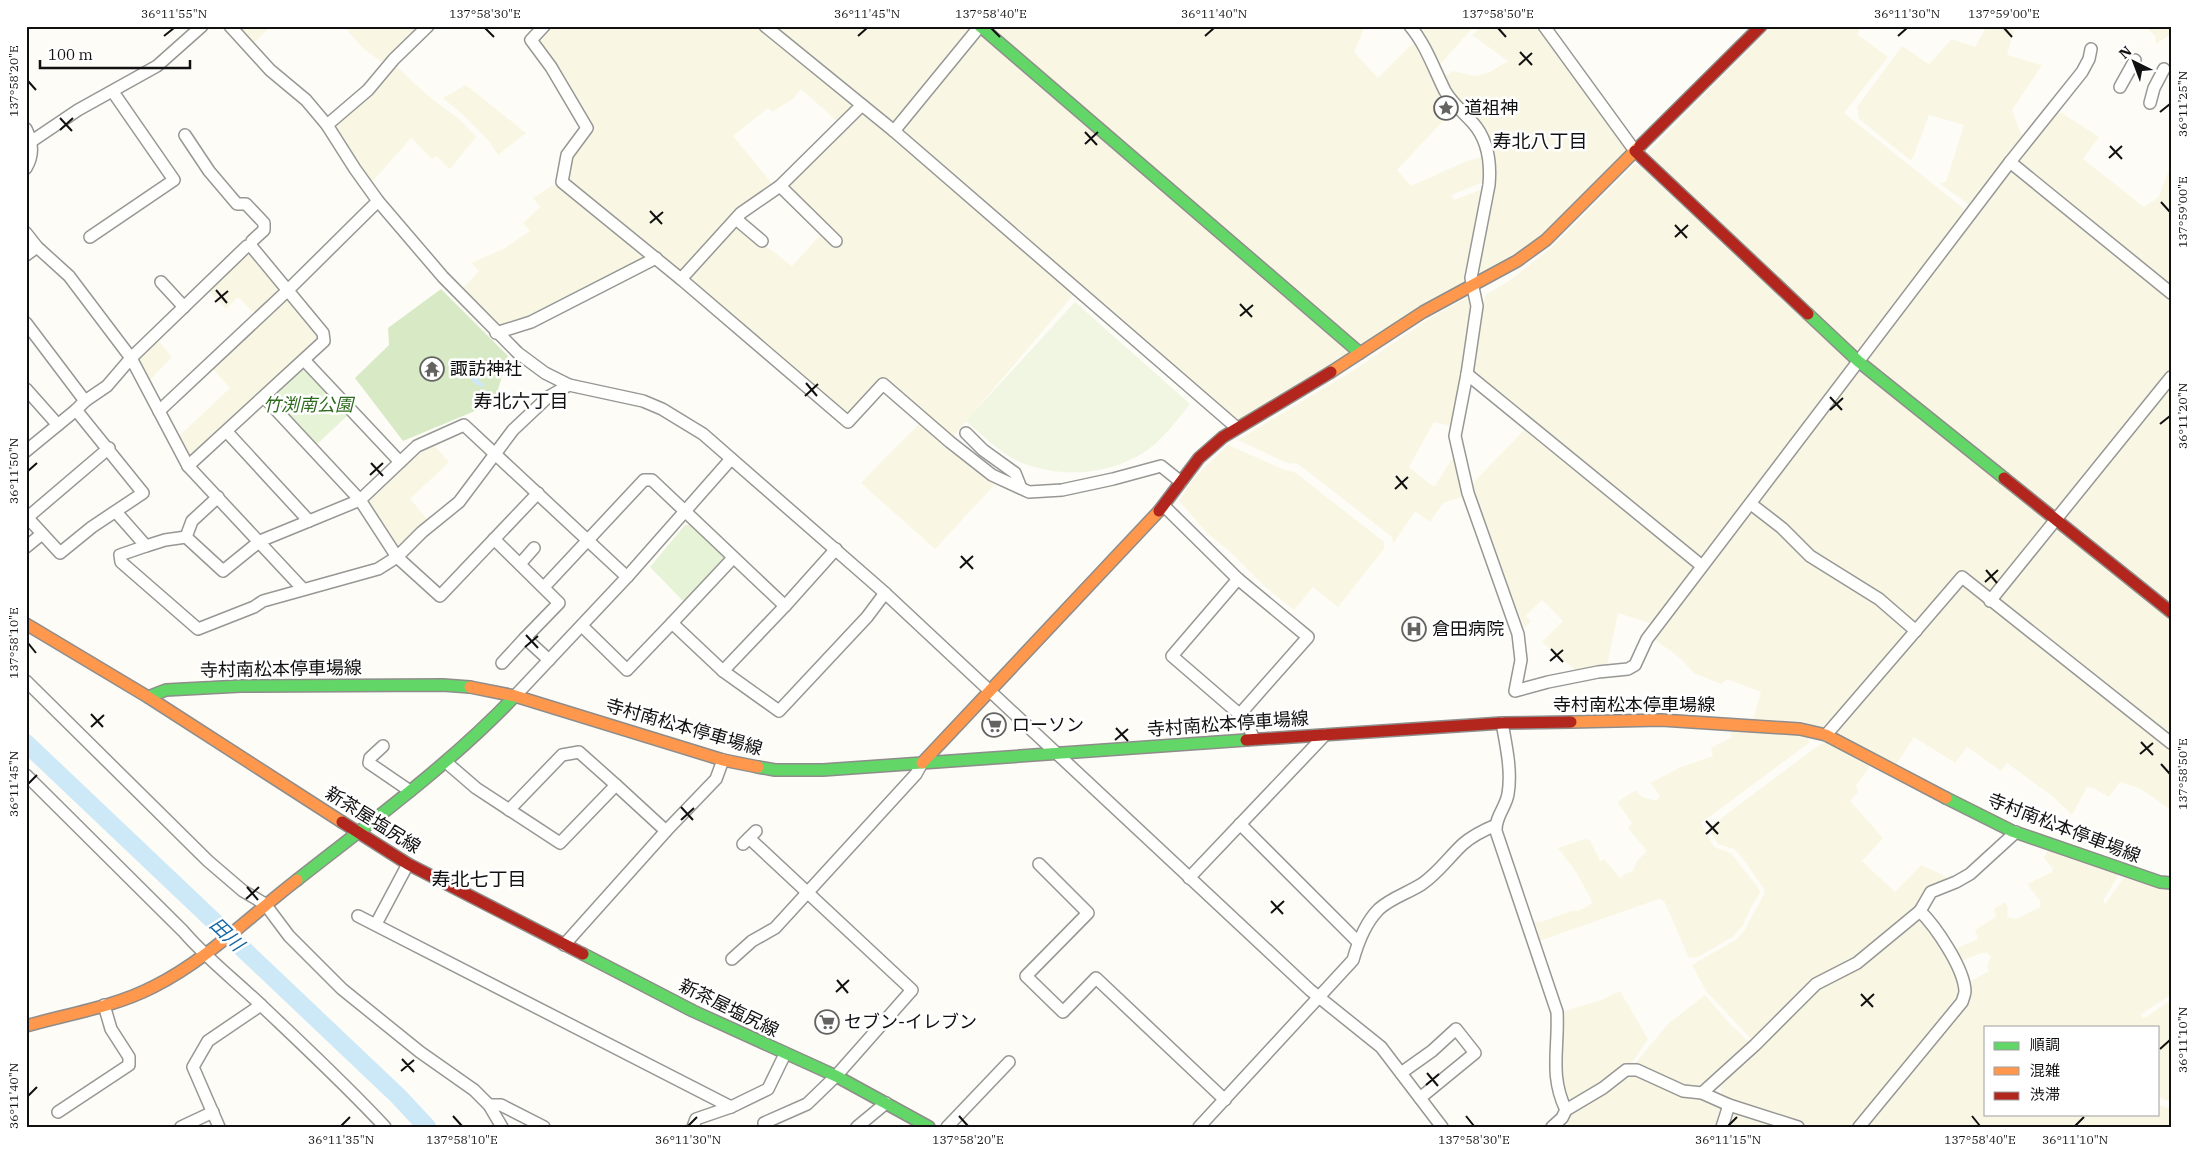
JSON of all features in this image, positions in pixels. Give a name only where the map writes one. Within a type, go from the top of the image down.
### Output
[{"type":"main road","points":[[980,26],[1360,353]]},
{"type":"main road","points":[[922,763],[992,691],[1164,506],[1199,458],[1223,437],[1237,428],[1423,312],[1517,261],[1546,240],[1761,26]]},
{"type":"main road","points":[[1635,151],[1858,361],[2171,612]]},
{"type":"main road","name":"新茶屋塩尻線","points":[[26,624],[148,697],[408,864],[693,1011],[836,1076],[930,1127]]},
{"type":"main road","name":"寺村南松本停車場線","points":[[148,697],[166,690],[242,686],[443,685],[469,687],[515,696],[723,760],[776,770],[823,770],[1056,752],[1502,723],[1661,720],[1800,729],[1826,735],[1955,804],[2016,832],[2160,882],[2171,883]]},
{"type":"main road","points":[[26,1026],[104,1004],[152,987],[179,972],[447,763],[491,723],[515,696]]},
{"type":"street","points":[[32,141],[78,110],[157,66],[202,26]]},
{"type":"street","points":[[230,26],[270,70],[306,100],[327,125],[354,169],[378,201],[442,278],[518,353],[546,373],[569,385],[643,401],[662,409],[703,434],[836,549],[992,691],[1318,998],[1381,1047],[1442,1127]]},
{"type":"street","points":[[327,125],[368,90],[394,60],[428,26]]},
{"type":"street","points":[[544,26],[531,40],[551,67],[587,128],[567,156],[562,182],[656,258],[848,422],[883,384],[950,442],[985,469],[1029,492],[1062,490],[1113,480],[1161,466],[1181,482]]},
{"type":"street","points":[[765,26],[894,131],[1237,428]]},
{"type":"street","points":[[894,131],[980,26]]},
{"type":"street","points":[[1410,26],[1424,47],[1451,101],[1474,125],[1488,152],[1490,185],[1471,278],[1477,306],[1455,436],[1468,494],[1518,634],[1521,660],[1515,691],[1565,679],[1628,669],[1635,665],[1647,639],[1702,566],[2010,162],[2082,72],[2089,59],[2091,49]]},
{"type":"street","points":[[1544,26],[1635,151]]},
{"type":"street","points":[[2120,87],[2135,60]]},
{"type":"street","points":[[2150,103],[2154,88],[2164,69]]},
{"type":"street","points":[[90,237],[174,180],[112,92]]},
{"type":"street","points":[[681,279],[741,213],[780,186],[862,105]]},
{"type":"street","points":[[26,129],[32,141],[32,159],[26,168]]},
{"type":"street","points":[[185,135],[210,171],[237,204],[246,204],[264,224],[264,230],[252,241],[251,246]]},
{"type":"street","points":[[2010,162],[2169,289]]},
{"type":"street","points":[[780,186],[836,241]]},
{"type":"street","points":[[159,411],[287,291],[378,201]]},
{"type":"street","points":[[736,219],[762,240]]},
{"type":"street","points":[[26,233],[37,247],[69,276],[131,358],[188,466],[302,588]]},
{"type":"street","points":[[26,451],[85,401],[107,386],[131,358],[247,246],[251,246]]},
{"type":"street","points":[[188,466],[324,341],[323,333],[251,246]]},
{"type":"street","points":[[26,255],[37,247]]},
{"type":"street","points":[[496,333],[531,322],[656,258]]},
{"type":"street","points":[[160,282],[184,307]]},
{"type":"street","points":[[26,323],[85,401]]},
{"type":"street","points":[[304,360],[400,462]]},
{"type":"street","points":[[1467,374],[1702,566]]},
{"type":"street","points":[[1990,600],[2171,377]]},
{"type":"street","points":[[569,385],[548,396],[513,430],[495,453],[459,502],[422,532],[397,556],[378,569],[302,588],[264,600],[254,607],[198,629],[121,562],[120,555],[165,540],[186,538],[223,570],[260,541],[360,500],[416,446],[464,425],[495,453],[538,493],[626,577]]},
{"type":"street","points":[[27,390],[58,425]]},
{"type":"street","points":[[264,397],[360,500],[397,556],[440,596],[538,493]]},
{"type":"street","points":[[76,410],[108,448],[143,493],[92,527],[60,553],[27,517],[108,448]]},
{"type":"street","points":[[227,432],[309,521]]},
{"type":"street","points":[[966,433],[983,450],[1015,473],[1021,488]]},
{"type":"street","points":[[515,696],[582,626],[731,459]]},
{"type":"street","points":[[544,587],[644,480],[652,480],[785,606]]},
{"type":"street","points":[[186,538],[192,522],[218,497]]},
{"type":"street","points":[[1751,504],[1782,528],[1810,556],[1879,599],[1916,631]]},
{"type":"street","points":[[1164,506],[1238,579],[1308,637],[1240,714]]},
{"type":"street","points":[[116,512],[146,546]]},
{"type":"street","points":[[26,548],[42,534]]},
{"type":"street","points":[[494,539],[559,602],[502,663]]},
{"type":"street","points":[[520,564],[534,548]]},
{"type":"street","points":[[723,671],[836,549]]},
{"type":"street","points":[[582,626],[627,670],[733,558]]},
{"type":"street","points":[[1826,735],[1962,577],[2171,743]]},
{"type":"street","points":[[1238,579],[1172,656],[1245,719],[1254,739]]},
{"type":"street","points":[[672,623],[723,671],[779,711],[867,617],[885,593]]},
{"type":"street","points":[[525,638],[549,660]]},
{"type":"street","points":[[26,681],[208,861],[262,907],[342,989],[420,1052],[474,1090],[489,1105],[502,1127]]},
{"type":"street","points":[[1502,723],[1509,774],[1508,795],[1496,825],[1557,1012],[1558,1034],[1555,1072],[1558,1094],[1566,1110]]},
{"type":"street","points":[[1189,878],[1325,735]]},
{"type":"street","points":[[383,746],[370,758],[369,763],[410,791]]},
{"type":"street","points":[[509,810],[562,755],[579,752],[666,831]]},
{"type":"street","points":[[564,945],[666,831],[716,779],[723,760]]},
{"type":"street","points":[[447,763],[476,788],[560,843],[616,785]]},
{"type":"street","points":[[732,959],[752,941],[774,928],[916,774],[922,763]]},
{"type":"street","points":[[26,776],[183,931],[354,1094],[385,1127]]},
{"type":"street","points":[[1240,824],[1358,942]]},
{"type":"street","points":[[1199,1127],[1353,960],[1358,942],[1370,920],[1380,908],[1422,884],[1445,864],[1464,843],[1482,831],[1496,825]]},
{"type":"street","points":[[1702,1093],[1755,1045],[1816,984],[1857,963],[1920,910],[1931,892],[1970,874],[2016,832]]},
{"type":"street","points":[[749,838],[912,990],[836,1076],[807,1104],[764,1122],[768,1127]]},
{"type":"street","points":[[376,924],[408,864]]},
{"type":"street","points":[[1039,864],[1088,913],[1026,976],[1063,1012],[1096,978],[1224,1100]]},
{"type":"street","points":[[1859,1127],[1962,1002],[1965,992],[1957,964],[1930,921],[1920,910]]},
{"type":"street","points":[[358,916],[731,1107]]},
{"type":"street","points":[[58,1112],[130,1065],[130,1057],[111,1029],[104,1004]]},
{"type":"street","points":[[220,1127],[193,1067],[208,1041],[261,1005]]},
{"type":"street","points":[[1400,1073],[1432,1051],[1456,1029],[1475,1054],[1420,1098]]},
{"type":"street","points":[[693,1127],[696,1119],[731,1107],[768,1089],[785,1054]]},
{"type":"street","points":[[947,1127],[1009,1062]]},
{"type":"street","points":[[1552,1127],[1562,1118],[1566,1110],[1602,1088],[1626,1070],[1637,1070],[1683,1091],[1702,1093],[1729,1105],[1798,1127]]},
{"type":"street","points":[[857,1127],[886,1103]]},
{"type":"street","points":[[489,1105],[501,1105],[544,1127]]},
{"type":"street","points":[[1722,1127],[1729,1105]]},
{"type":"street","points":[[182,1127],[213,1112]]},
{"type":"shaded area","points":[[236,26],[271,26],[253,44]]},
{"type":"shaded area","points":[[345,26],[423,26],[386,65],[364,49]]},
{"type":"shaded area","points":[[549,26],[758,26],[854,104],[853,109],[839,123],[801,89],[793,99],[772,112],[768,108],[733,136],[774,186],[681,273],[567,182],[576,149],[593,128],[555,66],[539,44],[540,35]]},
{"type":"shaded area","points":[[773,26],[970,26],[964,34],[964,40],[895,124]]},
{"type":"shaded area","points":[[991,26],[1365,26],[1354,52],[1378,78],[1410,46],[1417,42],[1439,95],[1444,101],[1441,113],[1446,118],[1397,170],[1411,186],[1467,161],[1481,157],[1484,160],[1484,182],[1451,195],[1454,200],[1483,189],[1466,266],[1465,281],[1364,344],[1355,344]]},
{"type":"shaded area","points":[[1415,26],[1474,26],[1438,67]]},
{"type":"shaded area","points":[[1482,26],[1541,26],[1628,151],[1534,242],[1476,277],[1489,145],[1450,96],[1443,77],[1453,71],[1475,76],[1488,73],[1508,61],[1472,35]]},
{"type":"shaded area","points":[[1772,26],[1862,26],[1857,34],[1888,57],[1844,113],[1963,208],[1965,214],[1861,350],[1856,351],[1645,155]]},
{"type":"shaded area","points":[[1987,26],[2004,26],[2014,31],[2007,55],[2042,65],[2012,110],[2023,139],[1973,204],[1968,204],[1939,183],[1946,182],[1964,125],[1929,115],[1913,158],[1910,160],[1859,119],[1857,107],[1902,46],[1929,64],[1952,39],[1975,47]]},
{"type":"shaded area","points":[[2145,26],[2171,26],[2171,34],[2156,44],[2155,36]]},
{"type":"shaded area","points":[[979,34],[1348,351],[1348,355],[1242,421],[1230,416],[903,133],[902,128]]},
{"type":"shaded area","points":[[393,66],[396,66],[428,96],[458,118],[476,137],[450,169],[436,156],[432,159],[411,138],[370,184],[334,129],[333,123],[384,80]]},
{"type":"shaded area","points":[[466,85],[526,133],[498,155],[489,141],[444,99],[444,97]]},
{"type":"shaded area","points":[[2055,112],[2062,113],[2099,137],[2083,159],[2144,207],[2158,198],[2171,164],[2171,280],[2167,283],[2016,160]]},
{"type":"shaded area","points":[[859,115],[866,115],[874,121],[1075,293],[952,438],[881,379],[848,415],[689,282],[688,277],[737,224],[792,266],[823,232],[784,187]]},
{"type":"shaded area","points":[[1635,164],[1645,171],[1852,364],[1704,558],[1698,558],[1471,372],[1485,295],[1509,281],[1552,247]]},
{"type":"shaded area","points":[[2009,170],[2013,170],[2171,298],[2171,372],[2059,510],[2052,512],[1865,358]]},
{"type":"shaded area","points":[[558,184],[642,254],[645,259],[528,321],[506,326],[496,324],[460,291],[479,271],[471,263],[503,249],[530,231],[523,223],[540,207],[533,198]]},
{"type":"shaded area","points":[[252,253],[278,286],[279,292],[255,314],[238,297],[226,309],[208,290],[247,254]]},
{"type":"shaded area","points":[[1470,296],[1472,307],[1471,323],[1452,426],[1434,422],[1409,467],[1434,487],[1452,459],[1456,459],[1462,497],[1443,503],[1430,522],[1415,511],[1393,544],[1392,537],[1298,464],[1287,463],[1238,440],[1354,370],[1430,318]]},
{"type":"shaded area","points":[[284,300],[290,300],[318,335],[318,340],[193,456],[188,455],[178,437],[230,388],[211,367]]},
{"type":"shaded area","points":[[156,338],[172,357],[148,382],[138,362],[139,356]]},
{"type":"shaded area","points":[[1856,371],[1861,371],[2045,519],[2046,523],[1993,591],[1987,590],[1961,570],[1915,622],[1912,623],[1811,552],[1757,504]]},
{"type":"shaded area","points":[[2171,383],[2171,605],[2065,520],[2065,515]]},
{"type":"shaded area","points":[[921,422],[997,482],[935,549],[861,483]]},
{"type":"shaded area","points":[[1526,428],[1694,564],[1696,570],[1653,624],[1618,613],[1607,665],[1594,671],[1579,673],[1542,642],[1563,621],[1542,600],[1526,616],[1531,621],[1525,628],[1470,486]]},
{"type":"shaded area","points":[[433,444],[449,462],[410,499],[429,521],[401,546],[395,546],[368,502],[369,497],[418,451]]},
{"type":"shaded area","points":[[1228,445],[1296,473],[1384,542],[1384,549],[1338,607],[1313,587],[1294,610],[1263,585],[1227,549],[1208,534],[1179,501],[1193,479]]},
{"type":"shaded area","points":[[1751,511],[1876,601],[1904,626],[1907,633],[1831,724],[1822,728],[1801,721],[1753,719],[1761,692],[1727,679],[1721,684],[1694,673],[1680,658],[1654,639]]},
{"type":"shaded area","points":[[2058,529],[2171,620],[2171,737],[1999,603],[1999,597],[2051,530]]},
{"type":"shaded area","points":[[1960,587],[1964,587],[2171,748],[2171,810],[2139,788],[2120,782],[2109,797],[2093,788],[2087,787],[2072,815],[2051,795],[2007,763],[2001,771],[1967,747],[1955,763],[1914,737],[1896,765],[1835,731]]},
{"type":"shaded area","points":[[1730,729],[1808,736],[1809,743],[1701,823],[1714,847],[1731,853],[1759,889],[1760,893],[1743,925],[1734,936],[1698,957],[1689,958],[1664,901],[1659,899],[1536,942],[1530,925],[1535,921],[1541,922],[1571,911],[1578,911],[1593,903],[1576,872],[1558,848],[1584,839],[1590,840],[1600,861],[1604,859],[1620,878],[1626,873],[1632,872],[1637,861],[1647,851],[1628,828],[1632,823],[1617,802],[1636,790],[1642,797],[1657,801],[1660,795],[1650,783],[1681,767],[1713,756],[1711,748],[1732,737]]},
{"type":"shaded area","points":[[1826,742],[1868,763],[1869,768],[1856,785],[1858,792],[1850,801],[1883,838],[1862,861],[1895,892],[1921,865],[1943,875],[1947,878],[1947,883],[1753,1041],[1706,991],[1692,965],[1737,939],[1744,931],[1764,894],[1764,889],[1744,860],[1734,849],[1718,844],[1708,828],[1819,745]]},
{"type":"shaded area","points":[[2048,849],[2119,874],[2103,901],[2105,904],[2125,876],[2171,889],[2171,995],[2141,1014],[2142,1018],[2146,1017],[2171,1000],[2171,1102],[2160,1098],[2160,1026],[1984,1026],[1984,1116],[2160,1116],[2160,1106],[2171,1109],[2171,1127],[1863,1127],[1964,1007],[1967,983],[1989,971],[1987,966],[1991,957],[1987,953],[1981,953],[1959,962],[1953,950],[1978,939],[1975,930],[1996,917],[1994,909],[2005,902],[2008,908],[2007,917],[2016,919],[2040,907],[2040,901],[2027,884],[2052,872],[2053,869],[2044,858]]},
{"type":"shaded area","points":[[1916,919],[1927,921],[1953,964],[1961,992],[1958,1001],[1855,1127],[1813,1127],[1722,1098],[1720,1083],[1817,988]]},
{"type":"shaded area","points":[[1620,991],[1648,1039],[1629,1067],[1569,1105],[1561,1093],[1559,1013],[1601,1000]]},
{"type":"shaded area","points":[[1705,995],[1731,1025],[1751,1044],[1718,1072],[1694,1088],[1685,1088],[1633,1066],[1668,1024]]},
{"type":"shaded area","points":[[1636,1072],[1697,1094],[1708,1102],[1721,1106],[1723,1112],[1718,1127],[1570,1127],[1564,1119],[1625,1073]]},
{"type":"shaded area","points":[[1735,1111],[1785,1127],[1726,1127],[1730,1114]]},
{"type":"green space","points":[[441,289],[508,356],[494,403],[403,441],[355,378],[389,345],[388,328]]},
{"type":"green space","points":[[1075,302],[1190,404],[1152,447],[1136,457],[1109,468],[1095,471],[1053,471],[1025,464],[1009,456],[966,421]]},
{"type":"green space","name":"竹渕南公園","points":[[299,369],[306,370],[348,415],[315,446],[273,400],[273,394]]},
{"type":"green space","points":[[685,525],[692,525],[724,555],[724,560],[685,603],[650,567]]},
{"type":"water","points":[[477,366],[482,367],[483,370],[478,380],[484,384],[483,387],[475,384],[471,379],[473,370]]},
{"type":"waterway","name":"田川","points":[[26,743],[398,1096],[427,1127]]},
{"type":"traffic: fast","points":[[980,26],[1360,353]]},
{"type":"traffic: fast","points":[[1808,314],[1858,361],[2004,478]]},
{"type":"traffic: fast","points":[[148,697],[166,690],[241,686],[443,685],[470,687]]},
{"type":"traffic: fast","points":[[297,880],[437,769],[464,746],[515,696]]},
{"type":"traffic: fast","points":[[758,767],[775,770],[823,770],[1246,740]]},
{"type":"traffic: fast","points":[[1946,798],[2012,831],[2160,882],[2171,883]]},
{"type":"traffic: fast","points":[[583,954],[693,1011],[836,1076],[929,1127]]},
{"type":"traffic: slow","points":[[1331,372],[1423,312],[1517,261],[1546,240],[1640,146]]},
{"type":"traffic: slow","points":[[922,763],[1159,511]]},
{"type":"traffic: slow","points":[[26,624],[148,697],[342,822]]},
{"type":"traffic: slow","points":[[470,687],[515,696],[723,760],[758,767]]},
{"type":"traffic: slow","points":[[1571,722],[1661,720],[1800,729],[1826,735],[1946,798]]},
{"type":"traffic: slow","points":[[26,1026],[107,1005],[153,987],[210,951],[297,880]]},
{"type":"traffic: jam","points":[[1640,146],[1761,26]]},
{"type":"traffic: jam","points":[[1635,151],[1808,314]]},
{"type":"traffic: jam","points":[[1159,511],[1199,458],[1223,437],[1331,372]]},
{"type":"traffic: jam","points":[[2004,478],[2171,612]]},
{"type":"traffic: jam","points":[[1246,740],[1502,723],[1571,722]]},
{"type":"traffic: jam","points":[[342,822],[408,864],[583,954]]},
{"type":"place","name":"道祖神","points":[[1446,108]]},
{"type":"place","name":"諏訪神社","points":[[432,369]]},
{"type":"place","name":"倉田病院","points":[[1414,629]]},
{"type":"place","name":"ローソン","points":[[994,725]]},
{"type":"place","name":"セブン-イレブン","points":[[827,1022]]},
{"type":"district","name":"寿北八丁目","points":[[1540,141]]},
{"type":"district","name":"寿北六丁目","points":[[521,401]]},
{"type":"district","name":"寿北七丁目","points":[[479,879]]}]
